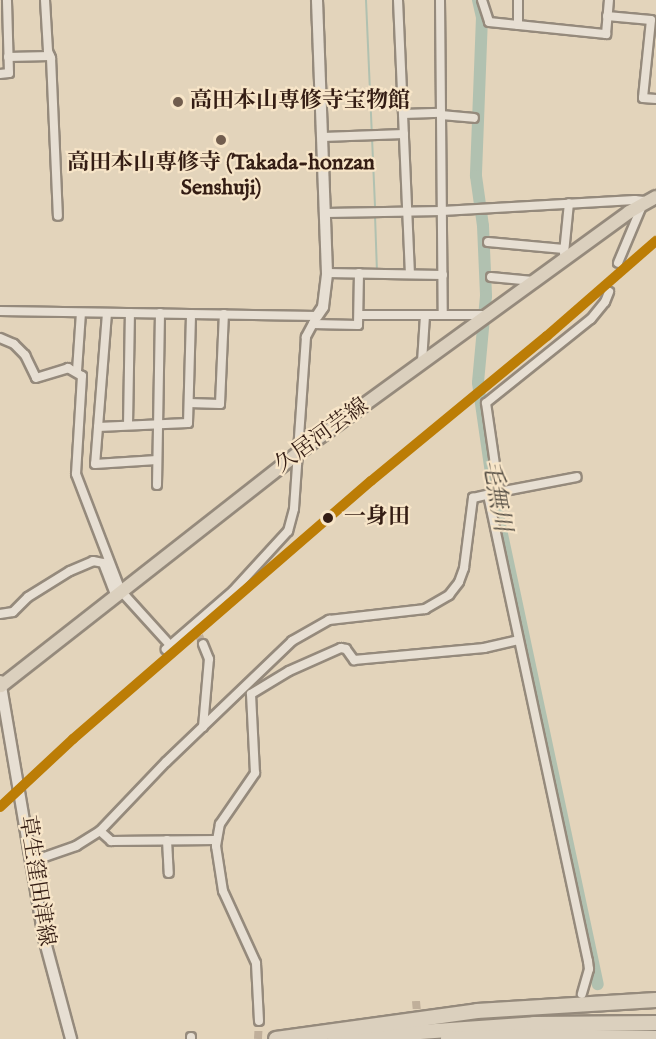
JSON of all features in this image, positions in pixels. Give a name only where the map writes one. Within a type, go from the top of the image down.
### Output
[{"type":"highway","points":[[276,1039],[477,1011],[656,1000]]},
{"type":"highway","points":[[330,1039],[534,1024],[656,1023]]},
{"type":"highway","points":[[448,1039],[534,1036],[656,1038]]},
{"type":"main road","points":[[315,320],[323,307],[327,273],[317,0]]},
{"type":"main road","name":"久居河芸線","points":[[0,685],[299,452],[486,317],[563,255],[650,199]]},
{"type":"main road","name":"草生窪田津線","points":[[0,685],[12,741],[44,938],[71,1039]]},
{"type":"street","points":[[0,74],[9,74],[7,0]]},
{"type":"street","points":[[45,0],[58,216]]},
{"type":"street","points":[[398,0],[410,274]]},
{"type":"street","points":[[440,0],[443,315]]},
{"type":"street","points":[[483,0],[489,22],[606,34],[609,0]]},
{"type":"street","points":[[518,0],[518,25]]},
{"type":"street","points":[[608,16],[651,20],[643,98],[656,99]]},
{"type":"street","points":[[8,57],[50,56]]},
{"type":"street","points":[[403,114],[441,114],[474,118]]},
{"type":"street","points":[[323,137],[404,134]]},
{"type":"street","points":[[326,213],[442,211],[650,199],[618,263]]},
{"type":"street","points":[[488,242],[563,255],[568,203]]},
{"type":"street","points":[[327,273],[443,275]]},
{"type":"street","points":[[0,311],[224,314],[358,325],[359,273]]},
{"type":"street","points":[[490,277],[533,281]]},
{"type":"street","points":[[582,994],[589,969],[588,961],[518,640],[494,494],[486,403],[591,319],[605,302],[609,292]]},
{"type":"street","points":[[76,372],[81,313]]},
{"type":"street","points":[[107,313],[95,464],[158,460]]},
{"type":"street","points":[[128,425],[130,313]]},
{"type":"street","points":[[157,484],[160,313]]},
{"type":"street","points":[[98,427],[188,423],[190,314]]},
{"type":"street","points":[[189,403],[220,404],[224,314]]},
{"type":"street","points":[[358,315],[481,315],[486,317]]},
{"type":"street","points":[[422,362],[425,315]]},
{"type":"street","points":[[0,614],[12,612],[28,597],[70,571],[93,561],[103,563],[118,593],[168,647],[233,591],[288,531],[294,509],[306,337],[315,320]]},
{"type":"street","points":[[0,338],[14,344],[25,354],[36,378],[68,368],[82,376],[76,474],[118,593]]},
{"type":"street","points":[[32,856],[76,846],[100,831],[292,641],[322,623],[334,619],[425,609],[445,598],[459,582],[464,568],[468,521],[473,498],[577,477]]},
{"type":"street","points":[[251,694],[289,671],[340,648],[346,649],[354,660],[483,648],[518,640]]},
{"type":"street","points":[[202,728],[209,659],[203,644]]},
{"type":"street","points":[[247,683],[251,694],[255,773],[223,819],[216,833],[216,840],[223,891],[256,963],[259,1021]]},
{"type":"street","points":[[100,831],[111,842],[216,840]]},
{"type":"street","points":[[167,840],[169,873]]},
{"type":"waterway","points":[[366,0],[375,209]]},
{"type":"waterway","name":"毛無川","points":[[478,0],[482,17],[476,176],[483,226],[486,296],[478,383],[495,501],[598,984]]},
{"type":"waterway","points":[[375,215],[377,271]]},
{"type":"tunnel","points":[[194,625],[203,644]]},
{"type":"tunnel","points":[[416,1001],[419,1039]]},
{"type":"tunnel","points":[[258,1039],[259,1021]]},
{"type":"transit line","points":[[0,807],[73,739],[371,481],[547,336],[656,241]]},
{"type":"place","name":"高田本山専修寺宝物館","points":[[178,102]]},
{"type":"place","name":"高田本山専修寺 (Takada-honzan Senshuji)","points":[[221,140]]},
{"type":"place","name":"一身田","points":[[328,518]]}]
